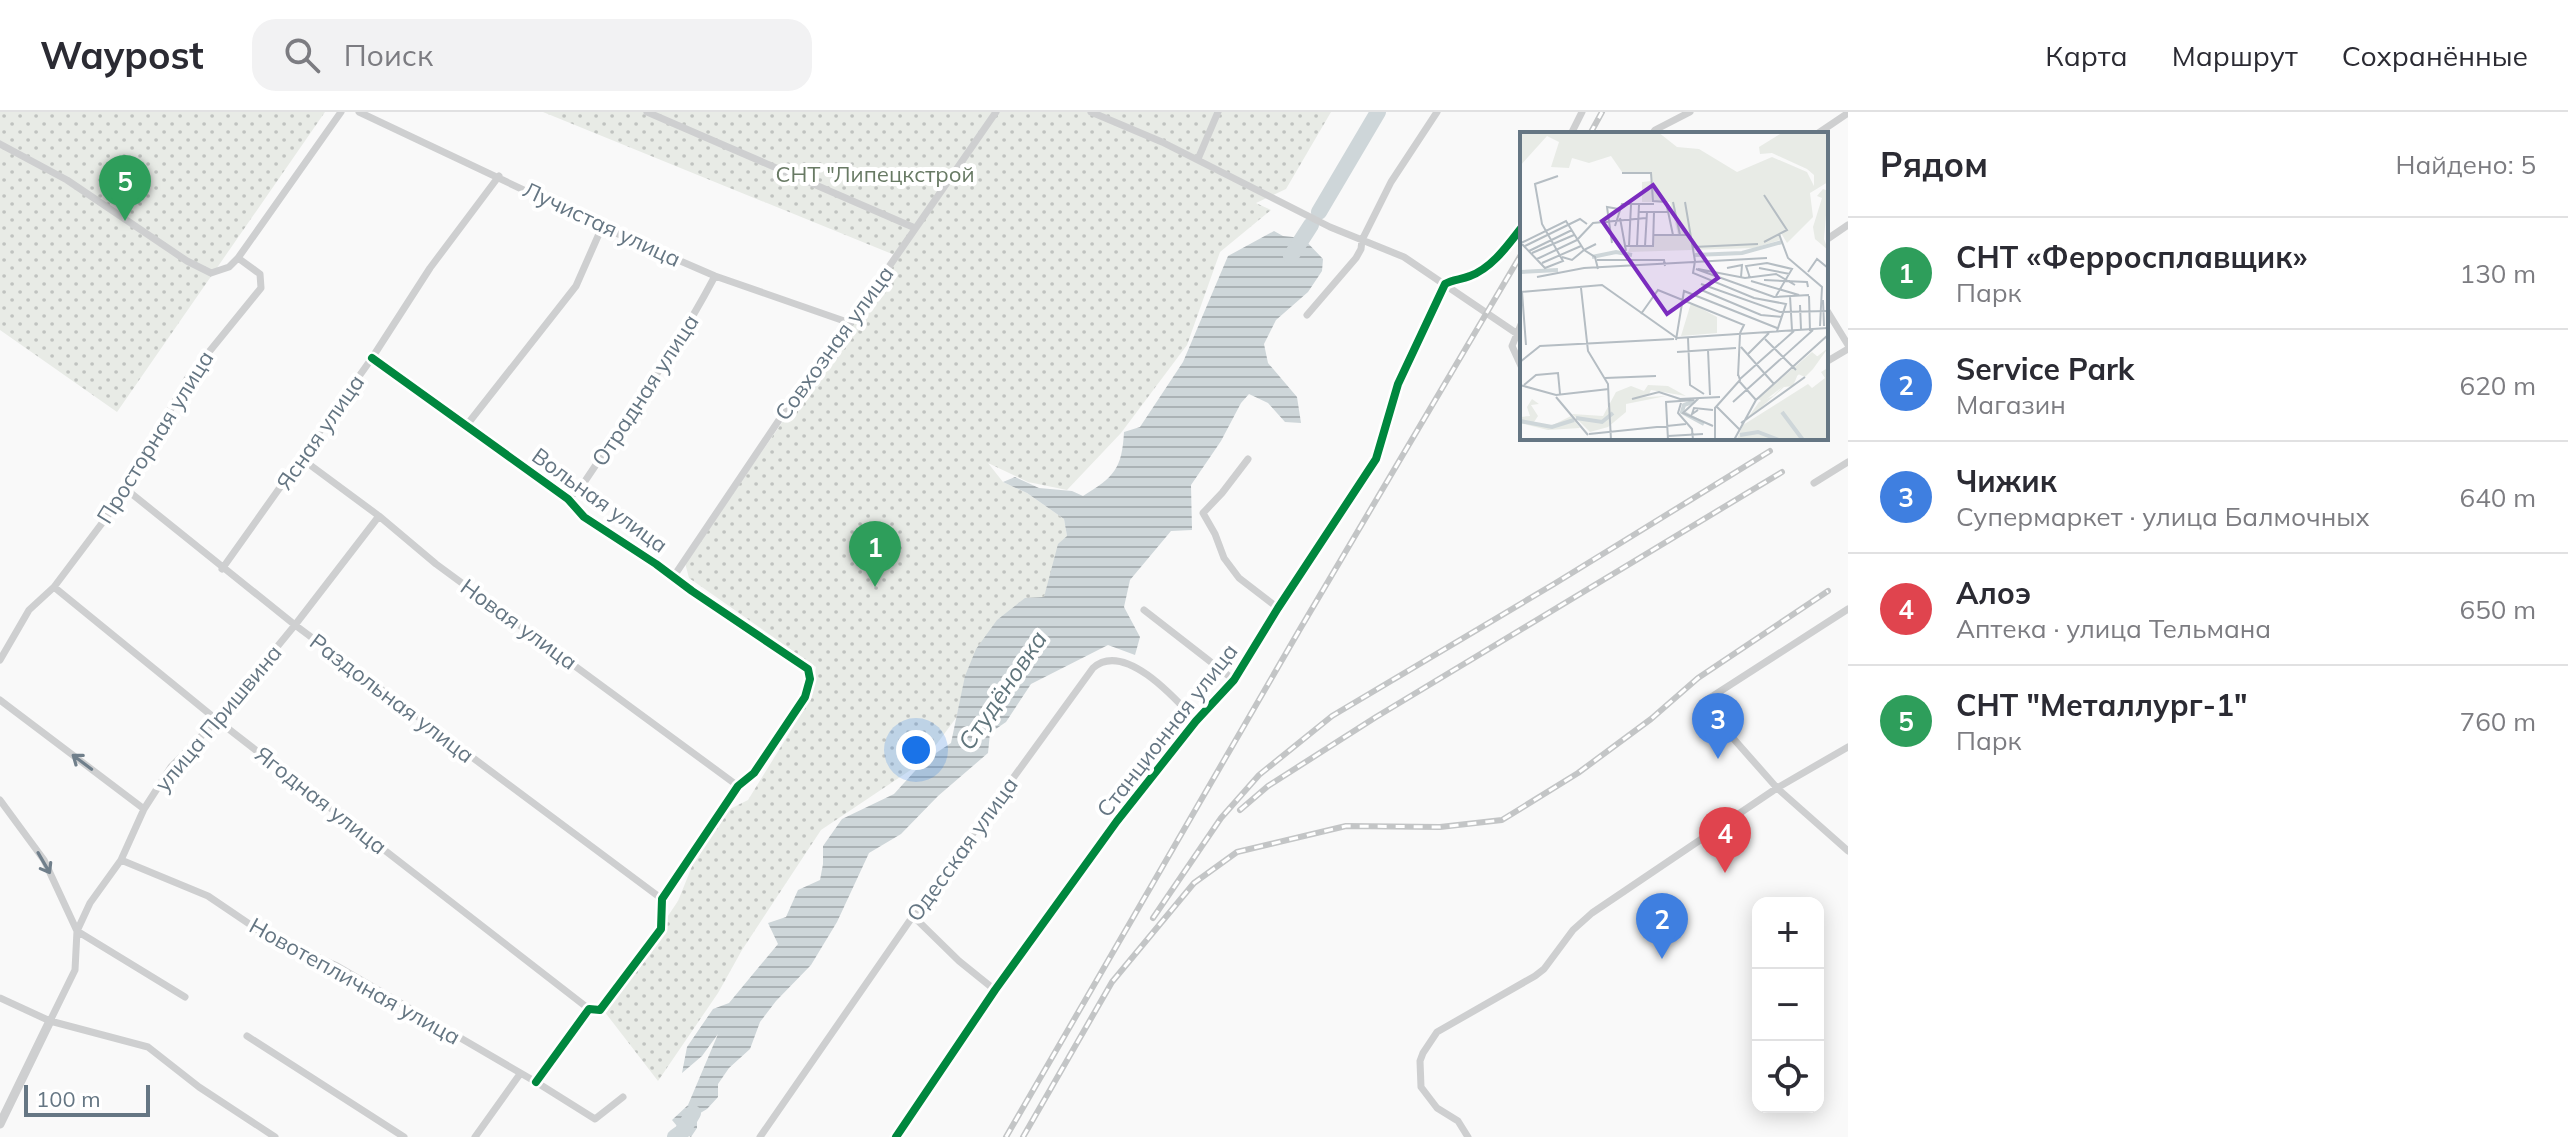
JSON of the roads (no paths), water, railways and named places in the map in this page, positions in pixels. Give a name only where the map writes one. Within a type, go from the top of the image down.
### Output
[{"type":"street","points":[[0,144],[67,180],[204,272],[211,273],[229,267],[238,258],[341,112]]},
{"type":"street","name":"Лучистая улица","points":[[359,112],[602,227],[715,276],[850,323]]},
{"type":"street","points":[[647,112],[915,228]]},
{"type":"street","name":"Совхозная улица","points":[[674,576],[779,420],[996,112]]},
{"type":"street","points":[[1091,112],[1198,159],[1330,227],[1404,257],[1519,332],[1512,346],[1520,364]]},
{"type":"street","points":[[1198,159],[1218,112]]},
{"type":"street","points":[[1307,315],[1356,258],[1391,182],[1437,112]]},
{"type":"street","points":[[1572,132],[1582,112]]},
{"type":"street","points":[[1654,132],[1690,112]]},
{"type":"street","points":[[1820,132],[1848,113]]},
{"type":"street","name":"Ясная улица","points":[[222,569],[372,358],[430,268],[499,176]]},
{"type":"street","points":[[1828,239],[1848,225]]},
{"type":"street","points":[[466,426],[576,286],[602,227]]},
{"type":"street","points":[[1445,284],[1474,275],[1490,264],[1520,230]]},
{"type":"street","name":"Просторная улица","points":[[0,660],[29,610],[54,587],[127,490],[187,379],[261,288],[260,274],[238,258]]},
{"type":"street","name":"Отрадная улица","points":[[568,499],[581,487],[670,354],[715,276]]},
{"type":"street","name":"Станционная улица","points":[[896,1137],[995,990],[1126,809],[1196,721],[1234,680],[1376,459],[1398,384],[1445,284]]},
{"type":"street","points":[[1828,312],[1848,347],[1828,361]]},
{"type":"street","name":"Вольная улица","points":[[372,358],[568,499],[584,517],[808,669],[810,679],[805,697],[754,773],[738,786]]},
{"type":"street","name":"Новая улица","points":[[302,459],[379,516],[436,564],[738,786]]},
{"type":"street","points":[[1248,459],[1203,513],[1224,558],[1239,578],[1278,608]]},
{"type":"street","points":[[1814,483],[1848,462]]},
{"type":"street","name":"Раздольная улица","points":[[127,490],[295,625],[662,899]]},
{"type":"street","name":"улица Пришвина","points":[[0,1124],[75,970],[77,931],[90,903],[121,860],[144,809],[171,767],[217,720],[379,516]]},
{"type":"street","name":"Ягодная улица","points":[[54,587],[217,720],[589,1009]]},
{"type":"street","points":[[1848,609],[1702,703],[1777,788],[1848,851]]},
{"type":"street","points":[[1144,610],[1234,680]]},
{"type":"street","name":"Одесская улица","points":[[760,1137],[913,916],[1084,680],[1101,661],[1111,660],[1136,667],[1173,696],[1196,721]]},
{"type":"street","points":[[0,700],[144,809]]},
{"type":"street","points":[[1468,1137],[1458,1121],[1437,1108],[1421,1087],[1420,1061],[1437,1032],[1535,976],[1544,969],[1573,930],[1592,913],[1777,788],[1848,747]]},
{"type":"street","points":[[536,1082],[589,1009],[600,1010],[661,929],[662,899],[738,786]]},
{"type":"street","points":[[0,800],[44,860],[77,931],[185,997]]},
{"type":"street","name":"Новотепличная улица","points":[[121,860],[208,896],[261,932],[337,966],[595,1119],[623,1097]]},
{"type":"street","points":[[913,916],[959,961],[995,990]]},
{"type":"street","points":[[0,998],[50,1021],[148,1047],[199,1087],[275,1137]]},
{"type":"street","points":[[247,1036],[404,1137]]},
{"type":"street","points":[[475,1137],[520,1074]]},
{"type":"water","points":[[1274,231],[1283,236],[1303,238],[1323,259],[1322,271],[1308,292],[1276,320],[1264,344],[1268,363],[1297,397],[1301,423],[1285,422],[1268,403],[1249,394],[1241,403],[1221,441],[1191,485],[1192,530],[1171,531],[1130,580],[1124,607],[1140,637],[1135,655],[1108,645],[1031,684],[1006,722],[990,733],[988,753],[938,796],[901,834],[869,853],[837,922],[811,965],[760,1022],[750,1049],[729,1068],[718,1084],[718,1097],[697,1115],[697,1128],[691,1137],[682,1132],[672,1120],[688,1105],[718,1034],[702,1056],[682,1073],[687,1047],[713,1009],[729,1003],[778,944],[768,923],[786,917],[798,890],[820,880],[823,846],[842,819],[894,794],[924,761],[951,743],[965,676],[976,649],[997,620],[1025,598],[1044,597],[1058,544],[1067,536],[1064,519],[1027,493],[1003,482],[1015,477],[1039,488],[1072,491],[1083,496],[1109,477],[1121,455],[1124,432],[1140,427],[1183,362],[1228,256]]},
{"type":"waterway","name":"Студёновка","points":[[1319,212],[1378,112]]},
{"type":"waterway","name":"Студёновка","points":[[1291,256],[1311,225]]},
{"type":"waterway","name":"Студёновка","points":[[675,1137],[682,1132],[693,1113]]},
{"type":"railway","points":[[1591,132],[1602,112]]},
{"type":"railway","points":[[1006,1137],[1520,256]]},
{"type":"railway","points":[[1153,918],[1221,818],[1259,775],[1332,716],[1770,451]]},
{"type":"railway","points":[[1240,810],[1268,786],[1376,717],[1782,472]]},
{"type":"railway","points":[[1023,1137],[1112,982],[1194,883],[1237,852],[1346,826],[1440,827],[1502,820],[1578,773],[1651,719],[1698,678],[1828,591]]},
{"type":"place","name":"СНТ \"Металлург-1\"","points":[[125,221]]},
{"type":"place","name":"СНТ «Ферросплавщик»","points":[[875,587]]},
{"type":"place","name":"Чижик","points":[[1718,759]]},
{"type":"place","name":"Алоэ","points":[[1725,873]]},
{"type":"place","name":"Service Park","points":[[1662,959]]},
{"type":"park label","name":"СНТ \"Липецкстрой","points":[[875,174]]}]
